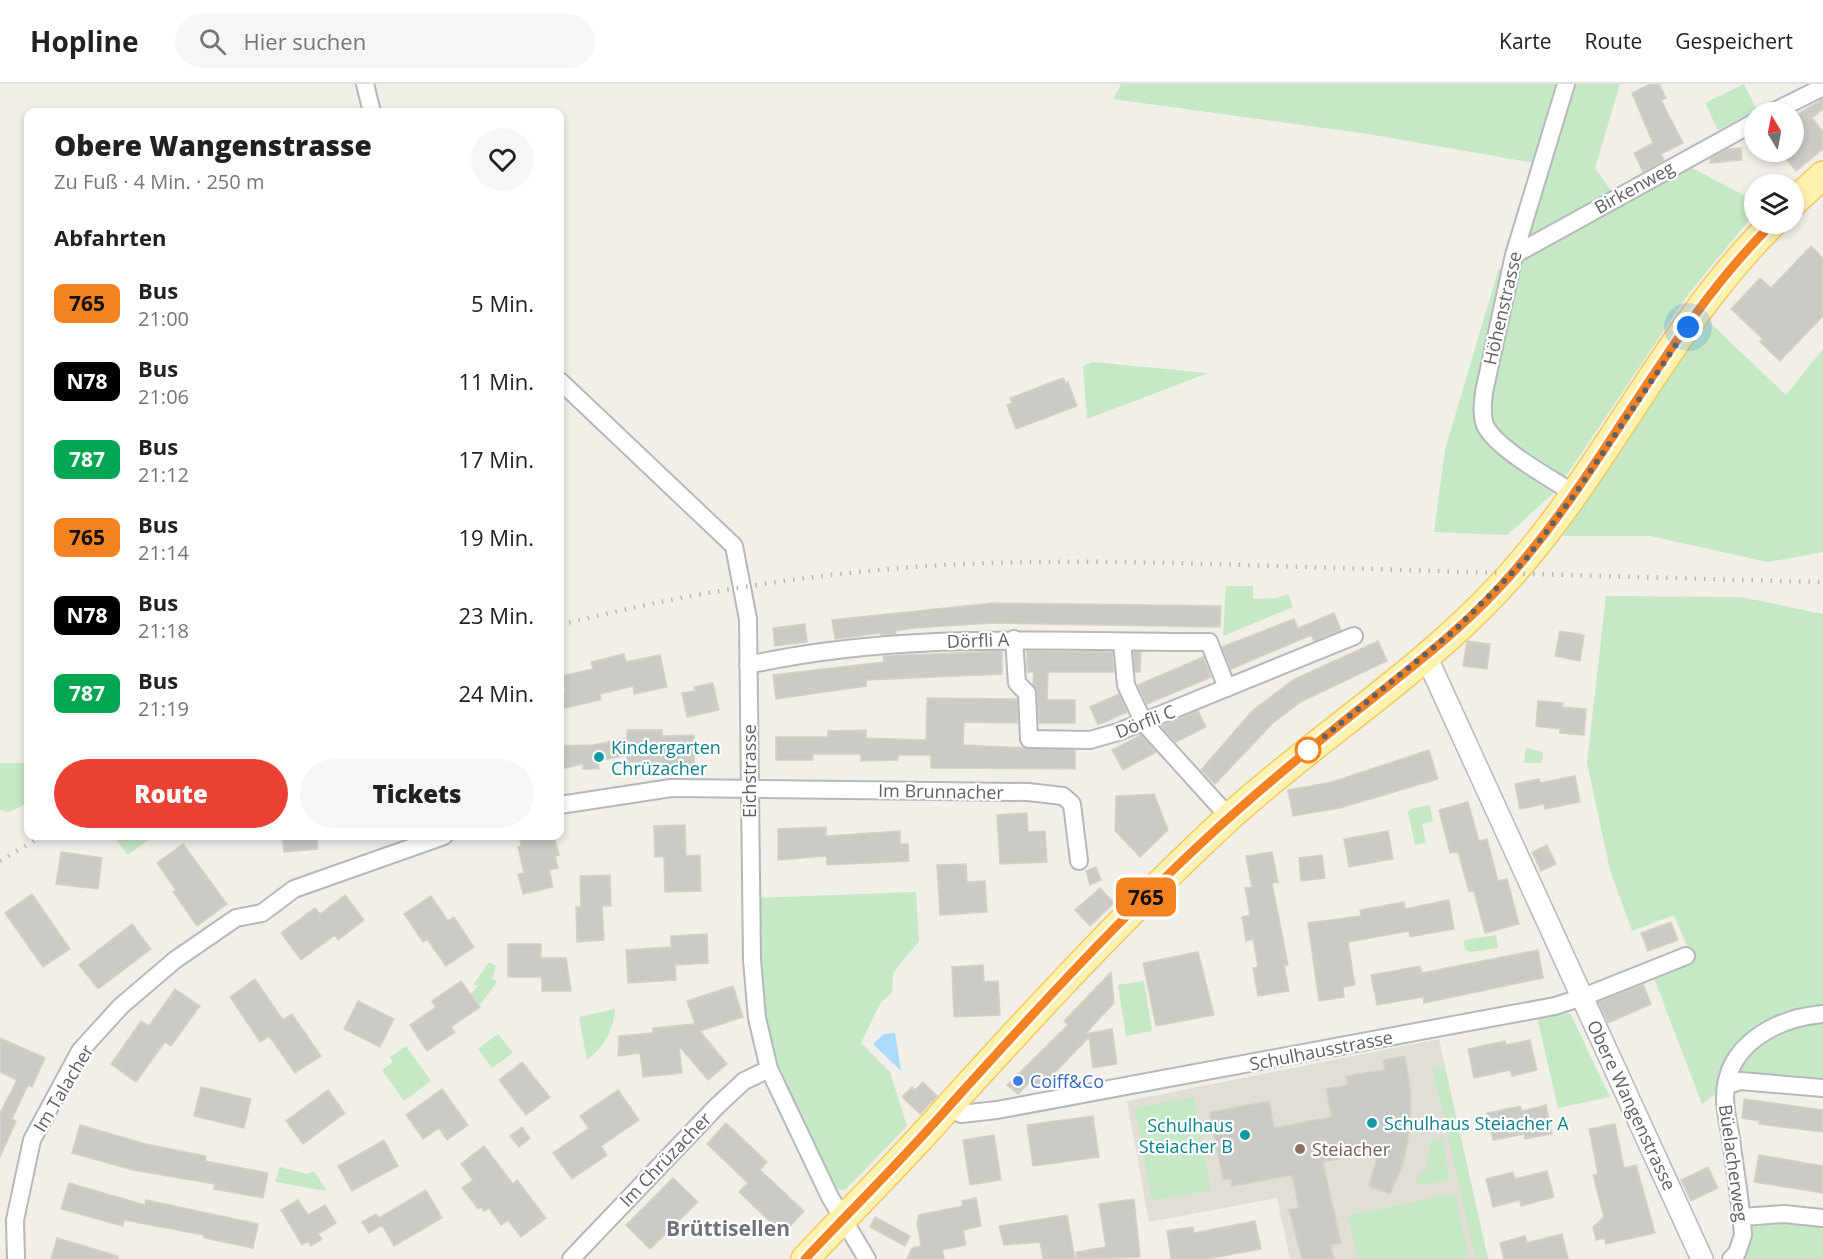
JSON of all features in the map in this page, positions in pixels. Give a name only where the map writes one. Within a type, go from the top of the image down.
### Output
[{"type":"main road","points":[[1804,193],[1823,175]]},
{"type":"main road","points":[[805,1259],[951,1105],[1031,1016],[1169,873],[1229,817],[1426,656],[1496,591],[1542,539],[1575,494],[1711,293],[1763,234]]},
{"type":"street","points":[[365,84],[371,108]]},
{"type":"street","name":"Höhenstrasse","points":[[1566,84],[1514,255],[1484,392],[1482,412],[1486,426],[1503,445],[1575,494]]},
{"type":"street","points":[[1793,102],[1823,87]]},
{"type":"street","name":"Birkenweg","points":[[1514,255],[1744,128]]},
{"type":"street","name":"Eichstrasse","points":[[564,385],[734,546],[748,619],[753,981],[757,1018],[769,1069],[830,1197],[867,1259]]},
{"type":"street","name":"Dörfli C","points":[[1014,639],[1017,683],[1027,693],[1029,740],[1090,740],[1144,723],[1354,636]]},
{"type":"street","name":"Dörfli A","points":[[748,665],[780,658],[903,643],[1014,639],[1209,642],[1227,688]]},
{"type":"street","points":[[1122,642],[1126,685],[1144,723],[1229,817]]},
{"type":"street","name":"Obere Wangenstrasse","points":[[1426,656],[1702,1259]]},
{"type":"street","name":"Im Brunnacher","points":[[564,804],[671,788],[1028,792],[1063,796],[1072,804],[1079,861]]},
{"type":"street","name":"Im Talacher","points":[[16,1259],[15,1220],[32,1140],[80,1051],[121,1006],[210,934],[243,916],[262,913],[294,888],[432,840]]},
{"type":"street","name":"Schulhausstrasse","points":[[951,1105],[961,1114],[997,1110],[1555,1006],[1583,998],[1686,956]]},
{"type":"street","name":"Büelacherweg","points":[[1731,1259],[1737,1253],[1743,1235],[1725,1099],[1726,1086],[1732,1068],[1745,1048],[1759,1033],[1803,1016],[1823,1014]]},
{"type":"street","name":"Im Chrüzacher","points":[[571,1259],[716,1107],[744,1081],[769,1069]]},
{"type":"street","points":[[1726,1086],[1740,1081],[1823,1088]]},
{"type":"street","points":[[1742,1217],[1784,1214],[1823,1218]]},
{"type":"shaded area","name":"Steiacher","points":[[1439,1039],[1488,1259],[1290,1259],[1277,1198],[1149,1222],[1127,1101]]},
{"type":"green space","points":[[1121,84],[1559,84],[1535,163],[1368,134],[1113,99]]},
{"type":"green space","points":[[1572,84],[1620,84],[1595,168],[1619,202],[1684,164],[1744,195],[1744,226],[1689,293],[1556,491],[1507,535],[1434,532],[1445,450],[1498,271],[1514,255]]},
{"type":"green space","points":[[1744,84],[1753,102],[1744,102],[1744,117],[1718,130],[1705,103]]},
{"type":"green space","points":[[1707,320],[1786,395],[1823,349],[1823,552],[1768,562],[1650,536],[1563,536],[1657,390]]},
{"type":"green space","points":[[1092,362],[1208,373],[1087,419],[1083,366]]},
{"type":"green space","points":[[1226,586],[1253,586],[1253,599],[1277,598],[1288,594],[1293,607],[1223,636]]},
{"type":"green space","points":[[1606,596],[1741,597],[1823,614],[1823,1088],[1726,1086],[1702,1104],[1649,965],[1688,948],[1674,915],[1632,931],[1610,870],[1587,763]]},
{"type":"green space","points":[[1526,748],[1543,752],[1542,763],[1524,763]]},
{"type":"green space","points":[[0,763],[24,763],[24,805],[9,812],[0,810]]},
{"type":"green space","points":[[1430,805],[1433,821],[1422,824],[1426,843],[1415,845],[1408,812],[1411,809]]},
{"type":"green space","points":[[116,840],[149,840],[128,855]]},
{"type":"green space","points":[[916,892],[919,941],[893,973],[892,993],[881,1002],[861,1043],[890,1072],[907,1126],[846,1189],[840,1190],[832,1185],[798,1113],[770,1038],[760,986],[758,898]]},
{"type":"green space","points":[[1496,935],[1498,948],[1470,952],[1465,949],[1464,940]]},
{"type":"green space","points":[[489,962],[496,966],[492,978],[497,982],[480,1005],[471,994],[478,986],[474,984]]},
{"type":"green space","points":[[1144,981],[1152,1031],[1126,1036],[1118,985]]},
{"type":"green space","points":[[615,1009],[607,1038],[587,1060],[579,1017]]},
{"type":"green space","points":[[1570,1013],[1610,1097],[1558,1108],[1537,1017]]},
{"type":"green space","points":[[498,1034],[513,1053],[492,1068],[478,1049]]},
{"type":"green space","points":[[406,1046],[431,1081],[404,1101],[382,1070],[393,1062],[390,1057]]},
{"type":"green space","points":[[1445,1068],[1488,1259],[1476,1259],[1433,1070]]},
{"type":"green space","points":[[1194,1097],[1211,1190],[1152,1200],[1135,1108]]},
{"type":"green space","points":[[1442,1138],[1450,1180],[1418,1186],[1416,1177],[1426,1169],[1431,1140]]},
{"type":"green space","points":[[280,1167],[307,1174],[314,1171],[327,1191],[275,1182]]},
{"type":"green space","points":[[1455,1193],[1469,1259],[1358,1259],[1348,1216]]},
{"type":"green space","points":[[1742,1217],[1823,1218],[1823,1259],[1731,1259]]},
{"type":"water","points":[[895,1033],[901,1071],[873,1044],[884,1034]]},
{"type":"building","points":[[1650,84],[1659,84],[1666,98],[1661,100],[1683,143],[1661,154],[1664,160],[1643,172],[1634,153],[1653,143],[1632,93]]},
{"type":"building","points":[[1823,99],[1823,109],[1812,118],[1823,132],[1823,149],[1796,171],[1788,162],[1804,162],[1804,110]]},
{"type":"building","points":[[1741,148],[1742,160],[1710,163],[1710,159],[1728,149]]},
{"type":"building","points":[[1811,246],[1823,258],[1823,316],[1780,361],[1760,342],[1763,339],[1731,309],[1760,278],[1771,288]]},
{"type":"building","points":[[1063,378],[1066,383],[1068,382],[1077,406],[1016,429],[1007,405],[1012,403],[1010,398]]},
{"type":"building","points":[[993,603],[1221,606],[1220,627],[992,623],[914,628],[895,631],[896,634],[881,635],[881,633],[835,639],[832,620]]},
{"type":"building","points":[[1334,613],[1341,630],[1314,641],[1311,635],[1231,669],[1222,647],[1294,619],[1298,628]]},
{"type":"building","points":[[805,624],[807,642],[775,646],[773,628]]},
{"type":"building","points":[[1560,631],[1584,635],[1580,661],[1555,656]]},
{"type":"building","points":[[1378,641],[1387,661],[1302,701],[1273,723],[1215,784],[1201,770],[1252,711],[1293,680]]},
{"type":"building","points":[[1467,641],[1490,644],[1487,669],[1463,666]]},
{"type":"building","points":[[1002,651],[1002,674],[866,680],[866,686],[776,699],[773,675],[884,662],[883,656]]},
{"type":"building","points":[[1027,651],[1112,652],[1114,672],[1048,672],[1047,700],[1075,700],[1075,723],[1039,723],[1037,693],[1033,684],[1034,672],[1027,672]]},
{"type":"building","points":[[1133,652],[1141,652],[1140,672],[1135,672]]},
{"type":"building","points":[[624,654],[626,662],[660,655],[667,687],[634,694],[633,686],[600,694],[601,700],[564,708],[564,692],[566,692],[564,676],[593,669],[591,662]]},
{"type":"building","points":[[1203,657],[1211,677],[1147,704],[1138,685]]},
{"type":"building","points":[[713,683],[719,710],[687,717],[682,693],[695,691],[694,687]]},
{"type":"building","points":[[1119,694],[1127,712],[1098,725],[1090,707]]},
{"type":"building","points":[[927,698],[1017,699],[1018,723],[964,722],[963,745],[1075,750],[1075,769],[931,768],[931,755],[898,755],[898,760],[861,761],[861,754],[813,754],[813,760],[776,760],[776,737],[828,737],[828,731],[866,730],[866,738],[926,740]]},
{"type":"building","points":[[1538,701],[1563,703],[1562,707],[1586,709],[1584,735],[1560,733],[1560,729],[1536,726]]},
{"type":"building","points":[[1198,711],[1206,727],[1176,742],[1161,726]]},
{"type":"building","points":[[627,730],[662,730],[662,736],[694,735],[694,768],[662,769],[662,762],[627,762],[627,755],[598,761],[599,769],[583,769],[583,764],[564,768],[564,746],[593,745],[627,738]]},
{"type":"building","points":[[1141,735],[1156,752],[1123,770],[1112,750]]},
{"type":"building","points":[[1429,750],[1438,779],[1340,808],[1293,816],[1288,790],[1332,782]]},
{"type":"building","points":[[1575,776],[1580,802],[1545,809],[1544,804],[1520,809],[1515,784],[1539,779],[1540,783]]},
{"type":"building","points":[[1154,794],[1168,830],[1140,857],[1115,831],[1116,796]]},
{"type":"building","points":[[1468,802],[1479,841],[1487,839],[1498,881],[1507,879],[1519,924],[1485,933],[1474,891],[1469,892],[1458,852],[1450,853],[1439,810]]},
{"type":"building","points":[[1027,813],[1028,832],[1045,831],[1047,862],[1000,864],[997,815]]},
{"type":"building","points":[[685,825],[686,856],[700,855],[701,891],[665,892],[664,857],[655,857],[654,826]]},
{"type":"building","points":[[826,827],[826,836],[900,831],[900,844],[908,844],[909,861],[827,865],[826,856],[778,860],[778,829]]},
{"type":"building","points":[[1388,831],[1393,859],[1349,867],[1344,839]]},
{"type":"building","points":[[282,840],[317,840],[318,849],[284,852]]},
{"type":"building","points":[[520,840],[555,840],[559,855],[555,856],[558,868],[549,870],[553,887],[523,894],[518,874],[524,873],[518,847],[521,846]]},
{"type":"building","points":[[183,844],[227,904],[197,926],[173,892],[176,890],[157,863]]},
{"type":"building","points":[[1547,845],[1556,864],[1541,871],[1532,852]]},
{"type":"building","points":[[61,852],[102,858],[98,889],[56,884]]},
{"type":"building","points":[[1272,852],[1278,882],[1272,883],[1288,965],[1284,965],[1289,991],[1258,996],[1253,968],[1258,967],[1253,939],[1246,941],[1242,917],[1250,915],[1245,888],[1252,887],[1246,856]]},
{"type":"building","points":[[1322,855],[1325,878],[1301,881],[1299,858]]},
{"type":"building","points":[[966,864],[967,882],[985,881],[987,912],[940,915],[937,865]]},
{"type":"building","points":[[1096,867],[1101,880],[1090,885],[1086,871]]},
{"type":"building","points":[[610,875],[611,906],[602,906],[604,940],[577,942],[576,907],[581,907],[580,876]]},
{"type":"building","points":[[1100,888],[1114,903],[1090,926],[1075,910]]},
{"type":"building","points":[[32,894],[70,949],[43,967],[5,913]]},
{"type":"building","points":[[345,895],[364,920],[338,940],[335,935],[301,960],[281,933],[315,908],[320,914]]},
{"type":"building","points":[[431,896],[448,921],[454,917],[474,947],[446,966],[427,939],[423,942],[404,914]]},
{"type":"building","points":[[1449,900],[1454,929],[1410,937],[1409,931],[1348,942],[1355,985],[1343,987],[1344,997],[1319,1001],[1308,923],[1361,916],[1360,910],[1404,902],[1405,909]]},
{"type":"building","points":[[1671,922],[1678,940],[1648,951],[1641,933]]},
{"type":"building","points":[[132,924],[151,949],[98,989],[79,965]]},
{"type":"building","points":[[707,934],[708,963],[675,965],[676,980],[628,983],[626,950],[671,947],[671,936]]},
{"type":"building","points":[[508,944],[541,944],[541,958],[566,958],[571,991],[542,991],[542,977],[508,977]]},
{"type":"building","points":[[1538,950],[1543,978],[1424,1003],[1423,997],[1377,1005],[1371,975],[1420,966],[1422,973]]},
{"type":"building","points":[[1198,952],[1214,1015],[1156,1026],[1143,963]]},
{"type":"building","points":[[983,965],[984,982],[998,981],[1000,1015],[954,1017],[952,967]]},
{"type":"building","points":[[1111,972],[1114,1003],[1085,1034],[1112,1029],[1117,1064],[1093,1068],[1089,1037],[1041,1087],[1037,1088],[1030,1082],[1018,1094],[1007,1085],[1068,1025],[1064,1021]]},
{"type":"building","points":[[255,979],[283,1020],[292,1014],[321,1056],[295,1073],[269,1036],[260,1042],[230,997]]},
{"type":"building","points":[[461,981],[480,1007],[451,1027],[455,1032],[427,1051],[410,1025],[436,1007],[432,1001]]},
{"type":"building","points":[[1643,984],[1651,1004],[1608,1023],[1598,1002]]},
{"type":"building","points":[[733,986],[743,1017],[700,1031],[727,1064],[708,1080],[679,1046],[682,1073],[643,1077],[640,1053],[618,1056],[619,1036],[653,1033],[653,1028],[695,1024],[687,1001]]},
{"type":"building","points":[[175,989],[200,1006],[171,1046],[165,1042],[136,1082],[111,1064],[141,1021],[149,1026]]},
{"type":"building","points":[[358,1001],[394,1019],[380,1047],[344,1029]]},
{"type":"building","points":[[0,1038],[45,1058],[32,1087],[28,1085],[12,1119],[16,1121],[0,1157],[0,1113],[17,1080],[0,1072]]},
{"type":"building","points":[[1530,1040],[1537,1070],[1512,1076],[1510,1070],[1474,1078],[1468,1049],[1505,1041],[1506,1045]]},
{"type":"building","points":[[1405,1056],[1411,1093],[1410,1128],[1403,1164],[1390,1194],[1369,1186],[1379,1150],[1323,1162],[1341,1243],[1331,1245],[1334,1259],[1302,1259],[1289,1210],[1299,1208],[1292,1175],[1232,1186],[1231,1179],[1223,1180],[1210,1112],[1269,1101],[1274,1128],[1332,1117],[1326,1089],[1348,1085],[1346,1076],[1385,1070],[1383,1060]]},
{"type":"building","points":[[522,1062],[550,1097],[526,1115],[499,1080]]},
{"type":"building","points":[[923,1082],[937,1096],[920,1114],[902,1097],[912,1087],[915,1090]]},
{"type":"building","points":[[201,1087],[251,1099],[244,1128],[194,1116]]},
{"type":"building","points":[[442,1089],[468,1125],[447,1140],[439,1128],[423,1139],[406,1115]]},
{"type":"building","points":[[328,1090],[345,1113],[303,1144],[286,1121]]},
{"type":"building","points":[[618,1090],[639,1120],[601,1146],[607,1155],[572,1179],[553,1153],[589,1128],[580,1116]]},
{"type":"building","points":[[1744,1099],[1823,1110],[1823,1132],[1759,1124],[1759,1121],[1742,1118]]},
{"type":"building","points":[[1546,1105],[1552,1134],[1525,1139],[1524,1134],[1493,1140],[1487,1113],[1520,1106],[1522,1111]]},
{"type":"building","points":[[1093,1116],[1099,1157],[1033,1166],[1027,1125]]},
{"type":"building","points":[[726,1123],[767,1162],[760,1170],[804,1211],[783,1234],[739,1192],[748,1183],[707,1144]]},
{"type":"building","points":[[1615,1124],[1624,1168],[1636,1165],[1655,1233],[1606,1244],[1604,1238],[1596,1240],[1593,1227],[1604,1217],[1593,1175],[1598,1174],[1589,1129]]},
{"type":"building","points":[[80,1125],[146,1144],[206,1156],[205,1161],[268,1173],[263,1198],[214,1189],[215,1184],[133,1170],[72,1153]]},
{"type":"building","points":[[522,1127],[530,1138],[519,1147],[510,1136]]},
{"type":"building","points":[[994,1135],[1001,1180],[970,1185],[963,1140]]},
{"type":"building","points":[[384,1140],[398,1166],[352,1191],[338,1166]]},
{"type":"building","points":[[484,1146],[513,1184],[517,1180],[546,1218],[521,1237],[508,1220],[501,1225],[489,1208],[484,1211],[481,1207],[478,1209],[462,1188],[473,1180],[461,1164]]},
{"type":"building","points":[[1759,1155],[1823,1166],[1823,1193],[1754,1182]]},
{"type":"building","points":[[1708,1167],[1718,1188],[1691,1201],[1681,1180]]},
{"type":"building","points":[[1547,1171],[1554,1197],[1521,1206],[1520,1200],[1493,1207],[1486,1179],[1513,1172],[1515,1179]]},
{"type":"building","points":[[673,1178],[698,1202],[650,1249],[626,1225]]},
{"type":"building","points":[[69,1183],[145,1205],[146,1200],[258,1224],[253,1248],[204,1238],[204,1235],[124,1220],[123,1226],[61,1209]]},
{"type":"building","points":[[426,1190],[442,1218],[394,1246],[382,1225],[369,1233],[362,1222],[376,1214],[379,1218]]},
{"type":"building","points":[[976,1198],[981,1226],[963,1230],[966,1245],[942,1250],[944,1259],[907,1259],[912,1248],[921,1246],[917,1223],[919,1215],[963,1206],[962,1201]]},
{"type":"building","points":[[1134,1199],[1140,1257],[1077,1259],[1076,1252],[1106,1247],[1099,1204]]},
{"type":"building","points":[[298,1200],[308,1215],[325,1205],[336,1223],[318,1234],[322,1239],[311,1246],[308,1241],[302,1245],[281,1210]]},
{"type":"building","points":[[1067,1215],[1075,1259],[1043,1259],[1040,1242],[1004,1245],[999,1226]]},
{"type":"building","points":[[875,1217],[910,1236],[905,1246],[870,1227]]},
{"type":"building","points":[[1255,1221],[1261,1249],[1207,1259],[1171,1259],[1167,1231],[1193,1227],[1194,1233]]},
{"type":"building","points":[[1562,1234],[1568,1259],[1504,1259],[1500,1243],[1525,1236],[1527,1243]]},
{"type":"building","points":[[57,1238],[118,1256],[118,1259],[51,1259]]},
{"type":"railway","points":[[564,624],[654,603],[798,579],[846,573],[992,563],[1190,563],[1823,582]]},
{"type":"railway","points":[[0,861],[35,840]]},
{"type":"bus line","name":"765","points":[[805,1259],[951,1105],[1031,1016],[1169,873],[1269,783],[1426,656],[1482,605],[1526,559],[1575,494],[1711,293],[1761,234]]},
{"type":"place","name":"Kindergarten Chrüzacher","points":[[599,757]]},
{"type":"place","name":"Coiff&Co","points":[[1018,1081]]},
{"type":"place","name":"Schulhaus Steiacher A","points":[[1372,1123]]},
{"type":"place","name":"Schulhaus Steiacher B","points":[[1245,1135]]},
{"type":"place","name":"Steiacher","points":[[1300,1149]]},
{"type":"district","name":"Brüttisellen","points":[[728,1228]]},
{"type":"route","points":[[1308,750],[1426,656],[1482,605],[1526,559],[1575,494],[1688,327]]}]
